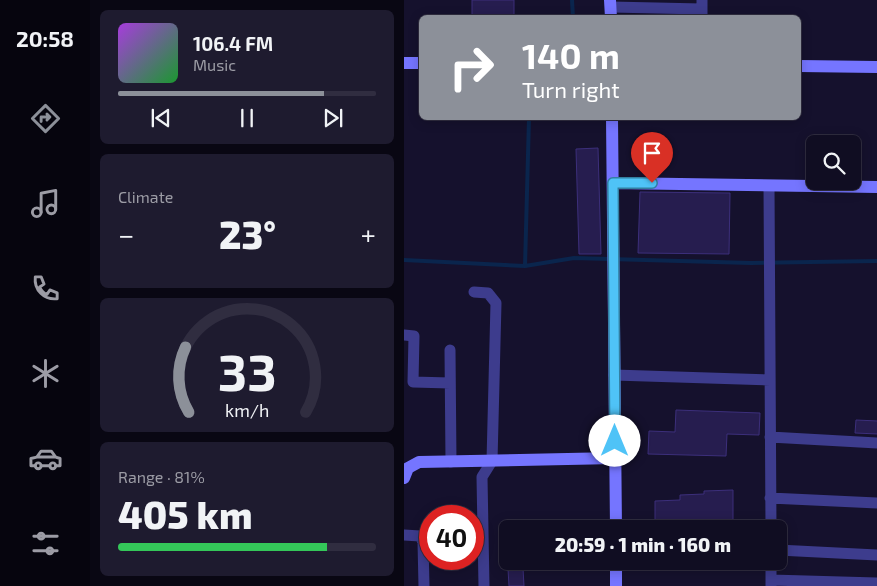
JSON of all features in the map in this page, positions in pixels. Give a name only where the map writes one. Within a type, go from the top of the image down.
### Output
[{"type":"street","points":[[611,8],[702,9]]},
{"type":"street","points":[[404,63],[419,63]]},
{"type":"street","points":[[801,66],[877,67]]},
{"type":"street","points":[[612,120],[616,520]]},
{"type":"street","points":[[613,183],[877,188]]},
{"type":"street","points":[[769,186],[770,520]]},
{"type":"street","points":[[474,292],[488,293],[496,303],[492,462],[482,477],[484,586]]},
{"type":"street","points":[[404,335],[414,336],[413,382],[450,383]]},
{"type":"street","points":[[450,350],[451,462]]},
{"type":"street","points":[[614,375],[770,380]]},
{"type":"street","points":[[770,437],[877,443]]},
{"type":"street","points":[[406,470],[419,462],[615,458]]},
{"type":"street","points":[[770,498],[877,503]]},
{"type":"street","points":[[404,535],[420,536],[423,542],[424,586]]},
{"type":"street","points":[[787,550],[877,555]]},
{"type":"street","points":[[616,570],[616,586]]},
{"type":"street","points":[[771,570],[771,583],[877,583]]},
{"type":"building","points":[[472,0],[514,0],[514,15],[472,15]]},
{"type":"building","points":[[598,148],[601,254],[579,254],[576,149]]},
{"type":"building","points":[[640,192],[730,193],[729,254],[638,253]]},
{"type":"building","points":[[676,410],[760,413],[759,435],[727,434],[726,456],[648,454],[649,431],[675,432]]},
{"type":"building","points":[[856,420],[878,421],[878,434],[855,433]]},
{"type":"building","points":[[733,490],[733,520],[655,520],[655,501],[680,500],[680,495],[704,494],[704,491]]},
{"type":"building","points":[[508,570],[523,570],[524,586],[509,586]]},
{"type":"waterway","points":[[572,0],[573,15]]},
{"type":"waterway","points":[[525,266],[529,120]]},
{"type":"waterway","points":[[404,260],[525,266],[574,258],[751,263],[878,261]]},
{"type":"route","points":[[615,441],[613,183],[652,183]]}]
